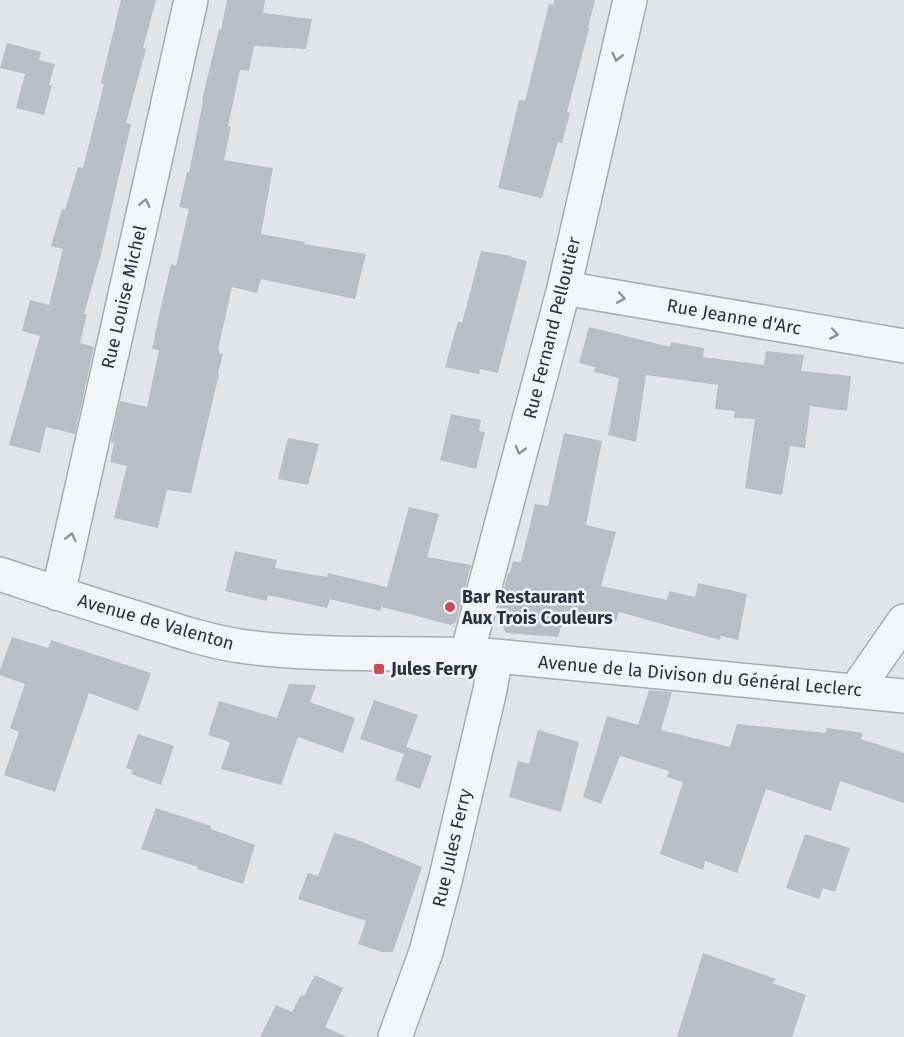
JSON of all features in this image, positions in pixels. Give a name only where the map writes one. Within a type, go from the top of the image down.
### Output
[{"type":"street","name":"Rue Louise Michel","points":[[58,594],[191,0]]},
{"type":"street","name":"Rue Fernand Pelloutier","points":[[481,655],[630,0]]},
{"type":"street","name":"Rue Jeanne d'Arc","points":[[564,288],[904,346]]},
{"type":"street","name":"Avenue de Valenton","points":[[0,574],[196,636],[239,646],[328,652],[481,655]]},
{"type":"street","points":[[856,690],[904,621]]},
{"type":"street","name":"Avenue de la Divison du Général Leclerc","points":[[481,655],[904,696]]},
{"type":"street","name":"Rue Jules Ferry","points":[[395,1037],[426,951],[446,877],[489,690],[481,655]]},
{"type":"building","points":[[121,0],[156,0],[143,48],[146,49],[126,123],[131,124],[101,254],[84,314],[87,314],[80,343],[94,347],[75,434],[46,427],[40,453],[9,445],[40,336],[22,331],[30,300],[49,305],[63,249],[51,246],[78,167],[83,168],[104,84],[101,83]]},
{"type":"building","points":[[227,0],[265,0],[263,13],[312,19],[306,49],[254,46],[249,71],[240,70],[228,126],[231,127],[224,160],[273,168],[261,234],[366,254],[355,299],[261,279],[257,293],[232,287],[218,350],[223,354],[191,493],[167,490],[158,528],[114,518],[127,466],[110,462],[114,443],[111,442],[120,401],[147,407],[159,350],[152,349],[160,311],[171,264],[176,266],[189,209],[179,207],[187,172],[189,173],[202,100]]},
{"type":"building","points":[[554,0],[595,0],[567,112],[570,113],[562,143],[558,142],[542,198],[498,188],[519,100],[525,101],[549,4],[553,5]]},
{"type":"building","points":[[7,43],[41,52],[39,60],[55,64],[44,115],[16,108],[25,74],[0,68]]},
{"type":"building","points":[[481,251],[527,261],[498,373],[480,369],[479,374],[445,367],[458,321],[462,323]]},
{"type":"building","points":[[589,327],[670,347],[671,342],[704,348],[703,357],[764,365],[766,351],[804,355],[801,371],[851,376],[847,411],[810,406],[805,448],[790,446],[782,495],[745,488],[755,419],[734,418],[735,411],[715,409],[718,385],[646,375],[636,442],[608,435],[619,378],[594,372],[595,367],[579,363]]},
{"type":"building","points":[[451,414],[481,420],[479,431],[485,432],[476,469],[440,460]]},
{"type":"building","points":[[564,433],[602,441],[586,525],[616,532],[601,586],[667,600],[669,591],[695,597],[698,583],[747,594],[738,640],[721,636],[720,640],[619,612],[616,622],[566,611],[558,637],[506,633],[497,616],[508,573],[510,573],[513,561],[521,562],[535,504],[548,506]]},
{"type":"building","points":[[288,438],[319,444],[308,485],[278,479]]},
{"type":"building","points":[[409,507],[439,514],[427,557],[471,565],[456,622],[451,625],[382,607],[383,602],[380,611],[330,599],[327,608],[268,595],[267,601],[225,591],[235,551],[277,560],[275,568],[327,577],[328,573],[387,587]]},
{"type":"building","points":[[12,637],[48,648],[51,640],[151,673],[138,711],[89,693],[55,792],[4,775],[19,732],[10,728],[25,684],[0,675]]},
{"type":"building","points":[[289,684],[316,685],[310,702],[355,718],[343,753],[298,737],[281,785],[221,769],[230,742],[208,735],[219,701],[277,718]]},
{"type":"building","points":[[649,690],[672,692],[661,730],[730,747],[737,724],[825,733],[827,728],[863,733],[861,739],[904,753],[904,803],[840,781],[831,811],[766,789],[737,873],[705,861],[703,870],[660,854],[683,782],[667,777],[669,771],[620,756],[601,804],[583,797],[607,716],[638,725]]},
{"type":"building","points":[[374,700],[418,715],[406,747],[432,756],[420,789],[395,780],[404,754],[360,739]]},
{"type":"building","points":[[538,730],[579,742],[561,812],[509,797],[518,761],[529,764]]},
{"type":"building","points":[[138,734],[174,746],[161,785],[131,774],[133,770],[126,768]]},
{"type":"building","points":[[156,808],[211,826],[211,829],[255,845],[243,884],[141,849]]},
{"type":"building","points":[[334,833],[355,839],[422,867],[393,952],[382,952],[358,944],[366,921],[298,899],[308,873],[318,876]]},
{"type":"building","points":[[805,834],[850,848],[835,892],[823,888],[819,899],[786,888]]},
{"type":"building","points":[[703,953],[776,979],[772,983],[806,995],[792,1037],[677,1037]]},
{"type":"building","points":[[315,975],[343,988],[325,1027],[347,1037],[260,1037],[276,1005],[292,1012]]},
{"type":"place","name":"Bar Restaurant Aux Trois Couleurs","points":[[450,607]]},
{"type":"place","name":"Jules Ferry","points":[[379,669]]}]
